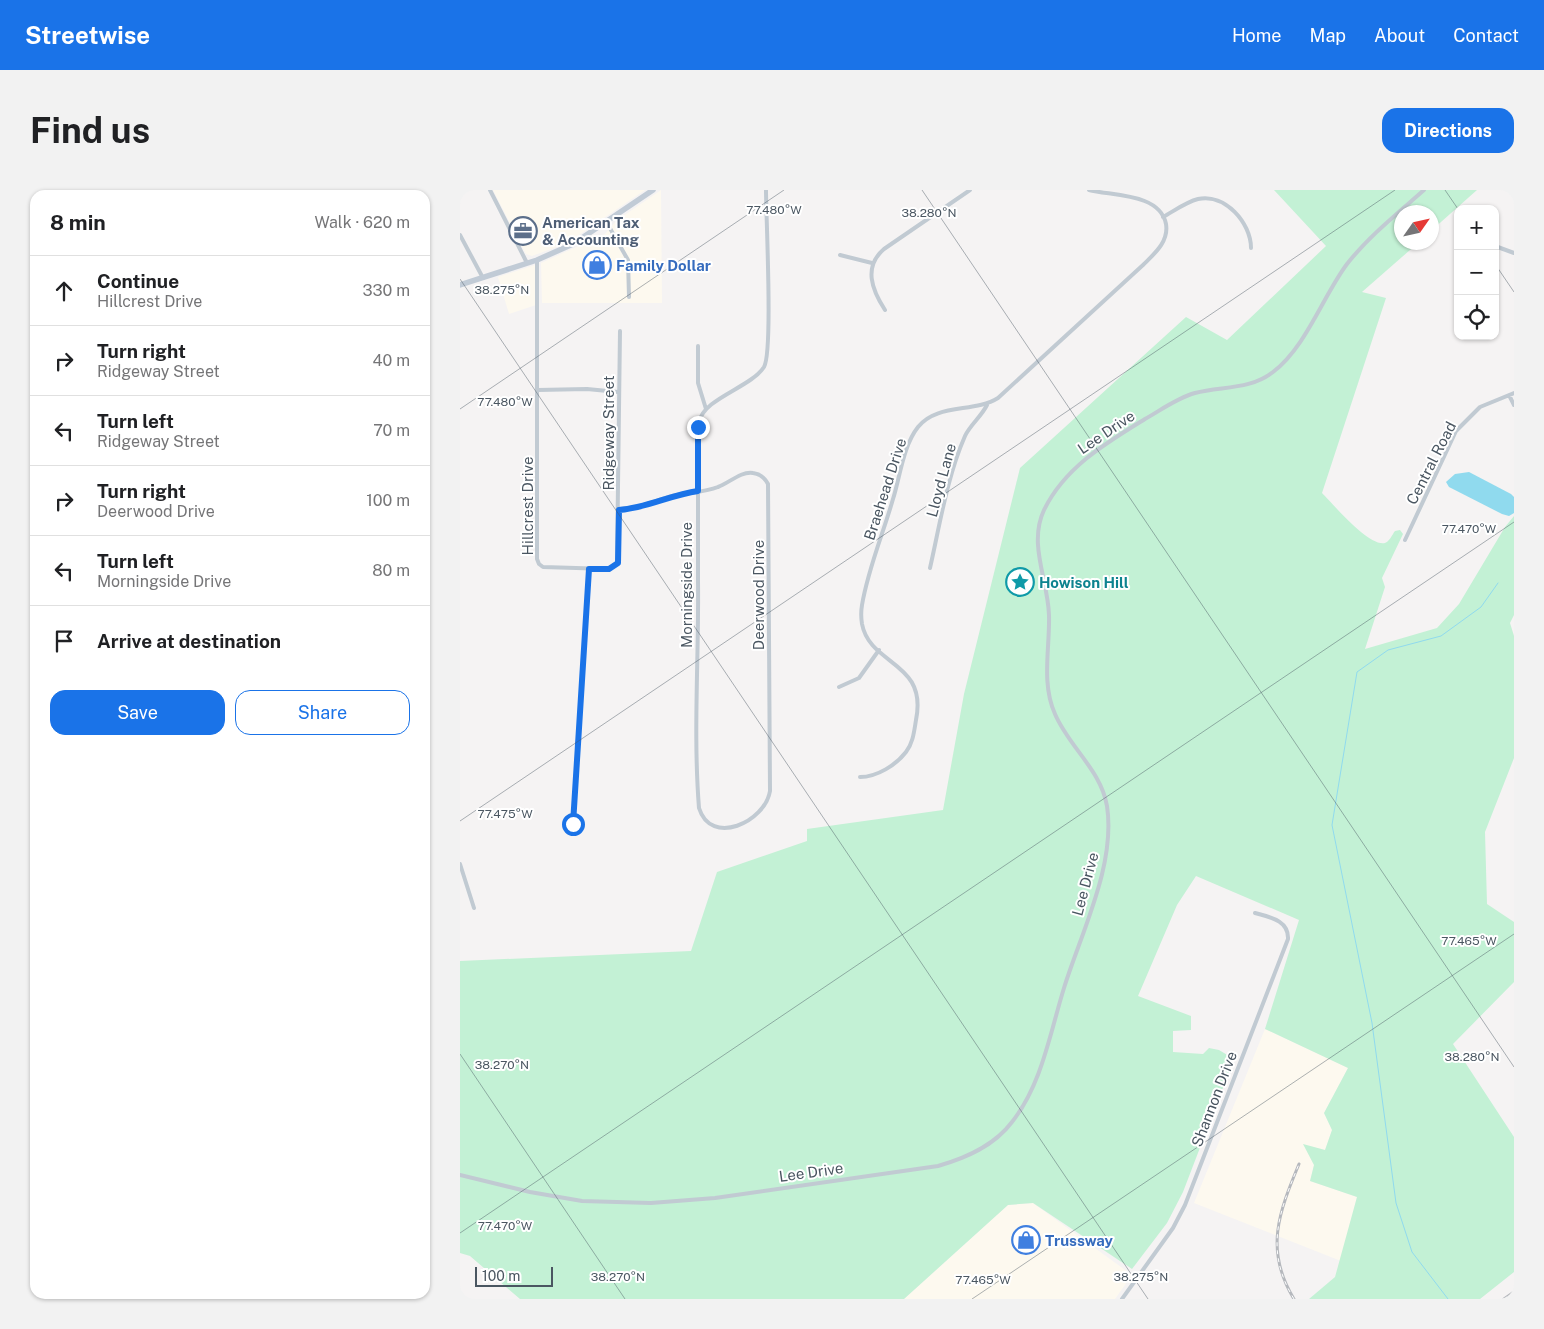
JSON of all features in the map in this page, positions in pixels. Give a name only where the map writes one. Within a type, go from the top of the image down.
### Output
[{"type":"main road","points":[[460,285],[537,260],[573,244],[607,223],[653,190]]},
{"type":"street","points":[[490,190],[527,263]]},
{"type":"street","points":[[698,346],[698,383],[706,409],[758,374],[766,362],[769,334],[766,190]]},
{"type":"street","points":[[885,310],[872,282],[870,272],[872,263],[884,249],[970,190]]},
{"type":"street","points":[[1089,190],[1143,201],[1156,207],[1163,217],[1197,199],[1215,200],[1240,218],[1250,233],[1252,248]]},
{"type":"street","name":"Lee Drive","points":[[460,1175],[530,1192],[582,1201],[623,1204],[685,1201],[938,1166],[978,1151],[1005,1131],[1026,1100],[1041,1068],[1064,988],[1099,884],[1108,828],[1106,802],[1102,787],[1060,725],[1048,692],[1049,615],[1038,541],[1044,511],[1070,474],[1103,444],[1183,397],[1201,392],[1246,385],[1276,370],[1296,347],[1347,265],[1377,232],[1424,190]]},
{"type":"street","name":"Braehead Drive","points":[[860,777],[878,773],[903,755],[912,741],[917,716],[917,696],[913,682],[900,667],[871,643],[862,626],[862,604],[911,441],[918,427],[936,414],[987,405],[1026,373],[1151,258],[1165,238],[1166,226],[1163,217]]},
{"type":"street","points":[[607,223],[628,260],[629,297]]},
{"type":"street","points":[[460,235],[482,278]]},
{"type":"street","points":[[1499,247],[1514,253]]},
{"type":"street","points":[[840,255],[872,263]]},
{"type":"street","name":"Hillcrest Drive","points":[[537,260],[539,564],[544,568],[589,569]]},
{"type":"street","name":"Ridgeway Street","points":[[589,569],[609,569],[618,563],[620,331]]},
{"type":"street","points":[[538,390],[587,389],[618,392]]},
{"type":"street","name":"Central Road","points":[[1405,540],[1456,432],[1480,407],[1514,393]]},
{"type":"street","points":[[1509,395],[1514,404]]},
{"type":"street","name":"Lloyd Lane","points":[[930,568],[946,496],[965,435],[982,416],[987,405]]},
{"type":"street","name":"Morningside Drive","points":[[706,409],[698,424],[698,796],[700,813],[714,827]]},
{"type":"street","name":"Deerwood Drive","points":[[619,510],[647,506],[671,496],[719,487],[742,475],[754,473],[766,480],[770,490],[770,792],[767,804],[755,818],[731,827],[714,827]]},
{"type":"street","points":[[573,824],[589,569]]},
{"type":"street","points":[[839,687],[852,683],[859,678],[879,650]]},
{"type":"street","points":[[460,864],[474,908]]},
{"type":"street","name":"Shannon Drive","points":[[1122,1299],[1173,1228],[1185,1205],[1288,939],[1286,928],[1280,921],[1255,913]]},
{"type":"shaded area","points":[[493,190],[645,190],[579,235],[554,248],[532,256],[526,254]]},
{"type":"shaded area","points":[[661,190],[662,303],[542,303],[541,263],[605,234],[616,221]]},
{"type":"shaded area","points":[[535,265],[536,305],[509,314],[498,277]]},
{"type":"shaded area","points":[[1265,1029],[1348,1068],[1324,1113],[1332,1130],[1325,1150],[1304,1145],[1314,1165],[1310,1181],[1357,1197],[1341,1261],[1194,1203]]},
{"type":"shaded area","name":"Trussway","points":[[1033,1203],[1132,1275],[1115,1299],[904,1299],[1008,1205]]},
{"type":"green space","points":[[1274,190],[1477,190],[1460,205],[1454,205],[1454,210],[1439,224],[1439,205],[1394,205],[1394,250],[1410,250],[1362,292],[1386,298],[1322,493],[1352,524],[1370,538],[1385,543],[1395,531],[1400,530],[1403,534],[1382,578],[1385,587],[1365,649],[1437,628],[1459,604],[1505,527],[1514,516],[1514,615],[1510,623],[1514,636],[1514,758],[1485,832],[1487,904],[1514,922],[1514,982],[1453,1044],[1514,1137],[1514,1272],[1480,1299],[1309,1299],[1335,1277],[1357,1197],[1310,1181],[1314,1165],[1303,1144],[1325,1150],[1332,1130],[1324,1113],[1348,1068],[1265,1029],[1299,920],[1196,876],[1177,905],[1138,996],[1191,1016],[1191,1030],[1173,1031],[1173,1052],[1203,1054],[1209,1048],[1219,1050],[1234,1059],[1183,1192],[1167,1223],[1132,1269],[1033,1203],[1008,1205],[904,1299],[520,1299],[470,1256],[460,1253],[460,961],[691,951],[717,872],[807,841],[807,829],[943,810],[964,694],[1020,468],[1186,317],[1227,340],[1326,246]]},
{"type":"water","points":[[1469,472],[1511,494],[1514,497],[1514,513],[1509,516],[1502,514],[1449,487],[1446,482],[1455,474]]},
{"type":"waterway","points":[[1448,1299],[1412,1252],[1396,1203],[1372,1023],[1332,825],[1357,672],[1388,650],[1441,636],[1481,607],[1498,583]]},
{"type":"railway","points":[[1294,1299],[1279,1264],[1277,1247],[1281,1215],[1299,1164]]},
{"type":"railway","points":[[1504,1299],[1514,1292]]},
{"type":"place","name":"American Tax & Accounting","points":[[523,231]]},
{"type":"place","name":"Family Dollar","points":[[597,265]]},
{"type":"place","name":"Howison Hill","points":[[1020,582]]},
{"type":"place","name":"Trussway","points":[[1026,1240]]},
{"type":"route","points":[[573,824],[589,569],[609,569],[618,563],[619,510],[647,506],[671,496],[698,491],[698,427]]}]
